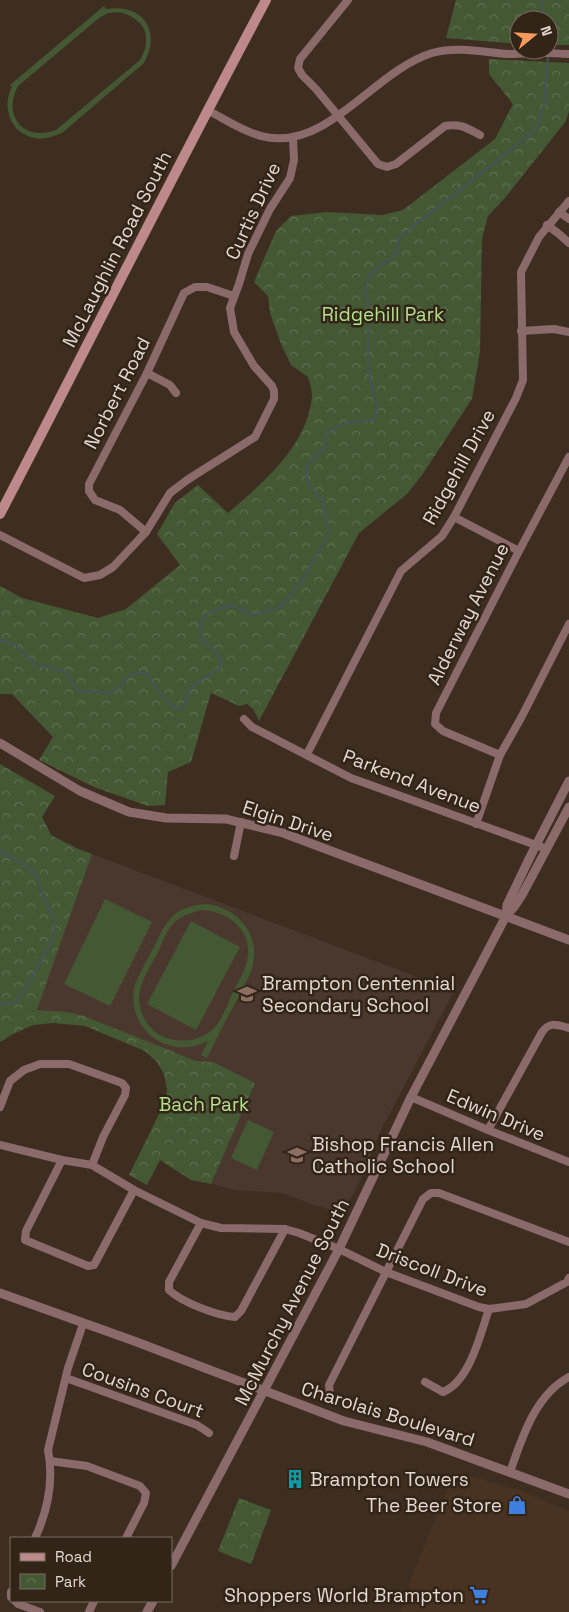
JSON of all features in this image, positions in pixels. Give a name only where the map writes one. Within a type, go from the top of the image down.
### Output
[{"type":"main road","name":"McLaughlin Road South","points":[[0,514],[106,311],[207,110],[266,0]]},
{"type":"street","points":[[348,0],[300,59],[298,68],[378,164],[387,167],[396,164],[444,126],[461,125],[480,135]]},
{"type":"street","points":[[207,110],[254,133],[272,138],[293,138],[320,128],[398,70],[432,53],[474,49],[510,54],[536,52],[569,54]]},
{"type":"street","name":"Curtis Drive","points":[[0,535],[84,578],[100,575],[113,567],[146,532],[170,494],[186,480],[255,437],[274,399],[272,386],[254,366],[234,332],[230,308],[248,254],[270,209],[290,178],[294,160],[293,138]]},
{"type":"street","name":"Ridgehill Drive","points":[[307,754],[401,571],[442,536],[454,517],[516,398],[523,380],[520,272],[539,237],[569,201]]},
{"type":"street","points":[[559,212],[569,219]]},
{"type":"street","points":[[547,226],[569,243]]},
{"type":"street","name":"Norbert Road","points":[[146,532],[120,510],[95,500],[89,491],[89,484],[147,373],[184,293],[195,287],[207,287],[234,296]]},
{"type":"street","points":[[522,331],[554,329],[569,332]]},
{"type":"street","points":[[147,373],[170,385],[176,394]]},
{"type":"street","name":"Alderway Avenue","points":[[500,755],[443,731],[435,724],[436,713],[569,457]]},
{"type":"street","points":[[454,517],[519,551]]},
{"type":"street","points":[[476,824],[500,755],[569,624]]},
{"type":"street","name":"Parkend Avenue","points":[[244,719],[252,727],[351,778],[547,849]]},
{"type":"street","name":"Elgin Drive","points":[[0,743],[80,791],[129,812],[166,818],[226,819],[283,833],[569,940]]},
{"type":"street","name":"McMurchy Avenue South","points":[[506,916],[507,905],[569,781]]},
{"type":"street","name":"McMurchy Avenue South","points":[[172,1564],[339,1249],[411,1097],[506,916],[514,908],[569,807]]},
{"type":"street","points":[[234,856],[241,822]]},
{"type":"street","points":[[488,1130],[542,1032],[547,1026],[554,1024],[569,1028]]},
{"type":"street","points":[[0,1107],[10,1081],[24,1070],[40,1064],[69,1064],[122,1083],[126,1088],[125,1095],[103,1137],[92,1165],[62,1160],[0,1144]]},
{"type":"street","name":"Edwin Drive","points":[[411,1097],[488,1130],[569,1161]]},
{"type":"street","points":[[62,1160],[26,1231],[26,1240],[88,1266],[94,1265],[134,1190]]},
{"type":"street","name":"Driscoll Drive","points":[[92,1165],[134,1190],[201,1223],[221,1228],[285,1229],[299,1232],[386,1272],[479,1307],[489,1309],[526,1304],[567,1282],[569,1278]]},
{"type":"street","points":[[330,1394],[329,1386],[386,1272],[423,1199],[431,1193],[439,1193],[569,1242]]},
{"type":"street","points":[[201,1223],[170,1282],[169,1290],[175,1296],[225,1316],[235,1317],[241,1311],[285,1229]]},
{"type":"street","name":"Charolais Boulevard","points":[[0,1293],[344,1421],[428,1442],[569,1494]]},
{"type":"street","points":[[425,1382],[443,1392],[450,1389],[457,1382],[471,1360],[489,1309]]},
{"type":"street","points":[[36,1537],[44,1520],[50,1496],[50,1461],[48,1450],[66,1378],[83,1324]]},
{"type":"street","points":[[510,1472],[521,1442],[540,1403],[562,1381],[569,1377]]},
{"type":"street","name":"Cousins Court","points":[[66,1378],[197,1425],[209,1433]]},
{"type":"street","points":[[50,1461],[87,1466],[140,1486],[146,1493],[144,1503],[127,1537]]},
{"type":"street","points":[[16,1602],[40,1612]]},
{"type":"shaded area","name":"Brampton Centennial Secondary School","points":[[92,854],[454,991],[380,1132],[361,1179],[343,1213],[282,1193],[235,1190],[211,1184],[255,1083],[213,1062],[196,1061],[37,1010]]},
{"type":"shaded area","points":[[455,1471],[521,1491],[569,1511],[569,1612],[400,1612],[414,1571]]},
{"type":"green space","points":[[456,0],[569,0],[569,45],[559,45],[559,10],[509,10],[509,43],[446,38]]},
{"type":"green space","points":[[104,6],[106,9],[119,8],[130,10],[146,22],[150,30],[149,51],[144,63],[62,133],[49,137],[35,138],[20,131],[14,125],[8,111],[9,95],[12,87],[10,85]],"holes":[[[118,12],[134,18],[144,29],[146,44],[140,60],[56,130],[45,133],[34,132],[19,124],[13,107],[18,86],[99,18],[108,13]]]},
{"type":"green space","name":"Ridgehill Park","points":[[489,59],[569,63],[569,111],[566,121],[504,199],[488,216],[482,239],[480,352],[472,399],[422,475],[407,494],[359,533],[259,721],[254,710],[247,704],[239,706],[211,693],[191,762],[168,772],[165,805],[148,806],[94,787],[39,760],[53,737],[12,694],[0,694],[0,586],[22,598],[98,618],[126,609],[180,565],[157,534],[175,503],[198,485],[228,513],[269,476],[293,447],[302,431],[309,414],[312,396],[308,377],[291,365],[281,344],[270,313],[268,296],[254,282],[276,231],[291,216],[327,212],[382,215],[403,210],[495,139],[513,104],[489,74]]},
{"type":"green space","name":"Bach Park","points":[[0,764],[55,796],[42,817],[51,835],[92,854],[37,1010],[67,1012],[84,1016],[196,1061],[213,1062],[255,1083],[211,1184],[191,1180],[160,1160],[147,1185],[129,1175],[165,1102],[167,1090],[164,1074],[157,1062],[145,1051],[85,1026],[53,1023],[33,1025],[0,1042]]},
{"type":"green space","points":[[105,899],[152,922],[110,1006],[64,984]]},
{"type":"green space","points":[[196,905],[218,906],[237,917],[249,932],[253,942],[254,953],[249,976],[207,1058],[201,1055],[208,1041],[193,1046],[178,1047],[164,1044],[152,1037],[143,1027],[136,1014],[133,1000],[135,984],[164,927],[174,915],[187,907]],"holes":[[[201,910],[211,911],[230,919],[243,932],[248,950],[245,969],[221,1018],[211,1031],[199,1038],[185,1041],[164,1037],[152,1029],[144,1018],[139,997],[141,985],[174,923],[194,912]]]},
{"type":"green space","points":[[191,921],[240,947],[196,1030],[147,1004]]},
{"type":"green space","points":[[248,1120],[274,1132],[257,1170],[231,1158]]},
{"type":"green space","points":[[239,1498],[271,1510],[251,1564],[218,1551]]},
{"type":"waterway","points":[[542,0],[543,10]]},
{"type":"waterway","points":[[0,640],[16,645],[35,665],[64,671],[80,693],[91,691],[110,693],[120,688],[128,676],[141,672],[146,674],[170,705],[179,709],[184,707],[188,692],[195,684],[222,666],[217,652],[203,642],[200,624],[208,612],[231,605],[253,615],[279,608],[301,583],[328,535],[327,520],[322,500],[309,487],[306,474],[307,465],[325,447],[326,434],[334,428],[346,423],[375,419],[377,409],[368,368],[368,302],[365,287],[371,274],[397,252],[398,238],[536,128],[544,106],[548,60]]},
{"type":"waterway","points":[[0,851],[26,865],[37,876],[43,896],[55,921],[54,937],[24,992],[14,1003],[0,1004]]},
{"type":"place","name":"Brampton Centennial Secondary School","points":[[247,994]]},
{"type":"place","name":"Bishop Francis Allen Catholic School","points":[[297,1155]]},
{"type":"place","name":"Brampton Towers","points":[[295,1479]]},
{"type":"place","name":"The Beer Store","points":[[517,1505]]},
{"type":"place","name":"Shoppers World Brampton","points":[[479,1595]]}]
